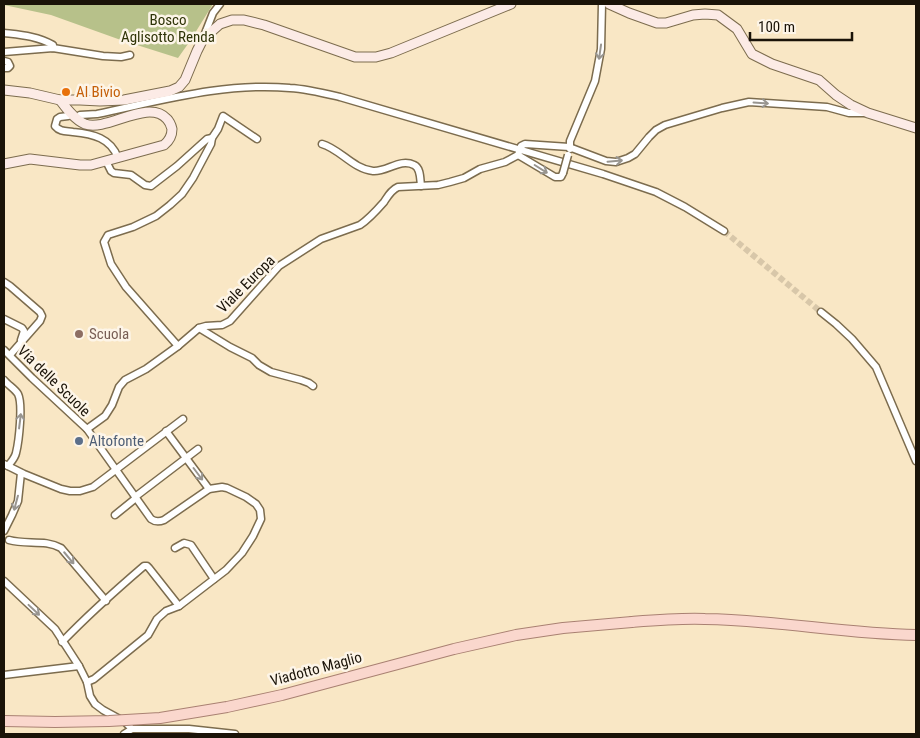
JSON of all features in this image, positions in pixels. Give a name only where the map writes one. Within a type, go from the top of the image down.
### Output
[{"type":"main road","name":"Viadotto Maglio","points":[[4,721],[73,722],[160,718],[227,707],[282,695],[454,649],[516,635],[563,628],[660,620],[706,619],[916,635]]},
{"type":"street","points":[[4,90],[30,92],[60,100],[100,102],[124,100],[174,90],[185,80],[213,13],[220,4]]},
{"type":"street","points":[[203,39],[220,24],[232,20],[244,20],[264,25],[349,55],[376,57],[511,4]]},
{"type":"street","points":[[519,152],[555,177],[561,177],[570,141],[595,81],[601,48],[602,4]]},
{"type":"street","points":[[609,4],[657,23],[666,23],[693,15],[718,15],[737,29],[752,54],[772,64],[819,80],[851,105],[868,113],[916,128]]},
{"type":"street","points":[[4,33],[33,37],[53,45],[53,48]]},
{"type":"street","points":[[4,52],[53,48],[121,58],[130,56]]},
{"type":"street","points":[[4,61],[8,62],[10,66],[4,68]]},
{"type":"street","points":[[80,115],[97,114],[199,92],[244,87],[292,88],[340,97],[519,152],[603,174],[656,192],[724,231]]},
{"type":"street","points":[[4,164],[30,159],[80,165],[91,164],[164,146],[171,136],[172,128],[169,121],[163,115],[155,112],[142,113],[95,126],[85,124],[78,119],[60,100]]},
{"type":"street","points":[[519,152],[521,146],[525,144],[569,147],[606,161],[616,162],[635,154],[656,130],[665,125],[714,110],[749,102],[827,107],[849,113],[868,113]]},
{"type":"street","points":[[68,116],[57,119],[55,126],[61,130],[84,133],[105,140],[115,149],[118,158]]},
{"type":"street","points":[[178,346],[126,287],[110,264],[104,242],[108,235],[134,227],[156,216],[182,194],[211,144],[223,116],[257,139]]},
{"type":"street","points":[[106,161],[114,173],[131,175],[145,185],[151,186],[207,139],[212,138]]},
{"type":"street","points":[[322,144],[367,170],[382,170],[395,164],[415,165],[419,170],[421,186]]},
{"type":"street","name":"Viale Europa","points":[[199,328],[222,325],[230,321],[279,266],[321,239],[365,222],[393,189],[405,186],[450,182],[464,178],[480,169],[505,162],[519,152]]},
{"type":"street","points":[[4,282],[40,312],[42,316],[40,321],[10,355]]},
{"type":"street","points":[[821,312],[852,339],[876,367],[916,461]]},
{"type":"street","points":[[4,319],[22,328],[24,331],[21,339],[22,342]]},
{"type":"street","points":[[87,430],[105,416],[124,380],[146,369],[199,328],[252,358],[271,372],[300,380],[313,386]]},
{"type":"street","name":"Via delle Scuole","points":[[4,350],[87,430],[151,519],[156,521],[164,520],[209,489]]},
{"type":"street","points":[[4,380],[17,394],[21,404],[16,454],[12,461],[6,465],[21,473],[70,491],[88,489],[183,419]]},
{"type":"street","points":[[87,682],[148,635],[157,619],[166,611],[179,606],[226,570],[242,553],[260,522],[260,510],[256,504],[246,497],[227,488],[209,489],[166,431]]},
{"type":"street","points":[[115,515],[198,449]]},
{"type":"street","points":[[4,531],[18,501],[21,473]]},
{"type":"street","points":[[9,540],[52,544],[61,548],[106,601]]},
{"type":"street","points":[[175,548],[184,543],[191,545],[214,579]]},
{"type":"street","points":[[62,642],[80,623],[144,566],[147,566],[179,606]]},
{"type":"street","points":[[4,581],[55,629],[79,666],[87,682],[90,696],[95,704],[126,722],[132,728]]},
{"type":"street","points":[[4,676],[79,666]]},
{"type":"street","points":[[124,734],[132,728],[189,729],[235,734]]},
{"type":"green space","name":"Bosco Aglisotto Renda","points":[[4,4],[213,4],[178,58],[51,15]]},
{"type":"tunnel","points":[[724,231],[821,312]]},
{"type":"place","name":"Al Bivio","points":[[66,92]]},
{"type":"place","name":"Scuola","points":[[79,334]]},
{"type":"place","name":"Altofonte","points":[[79,441]]}]
